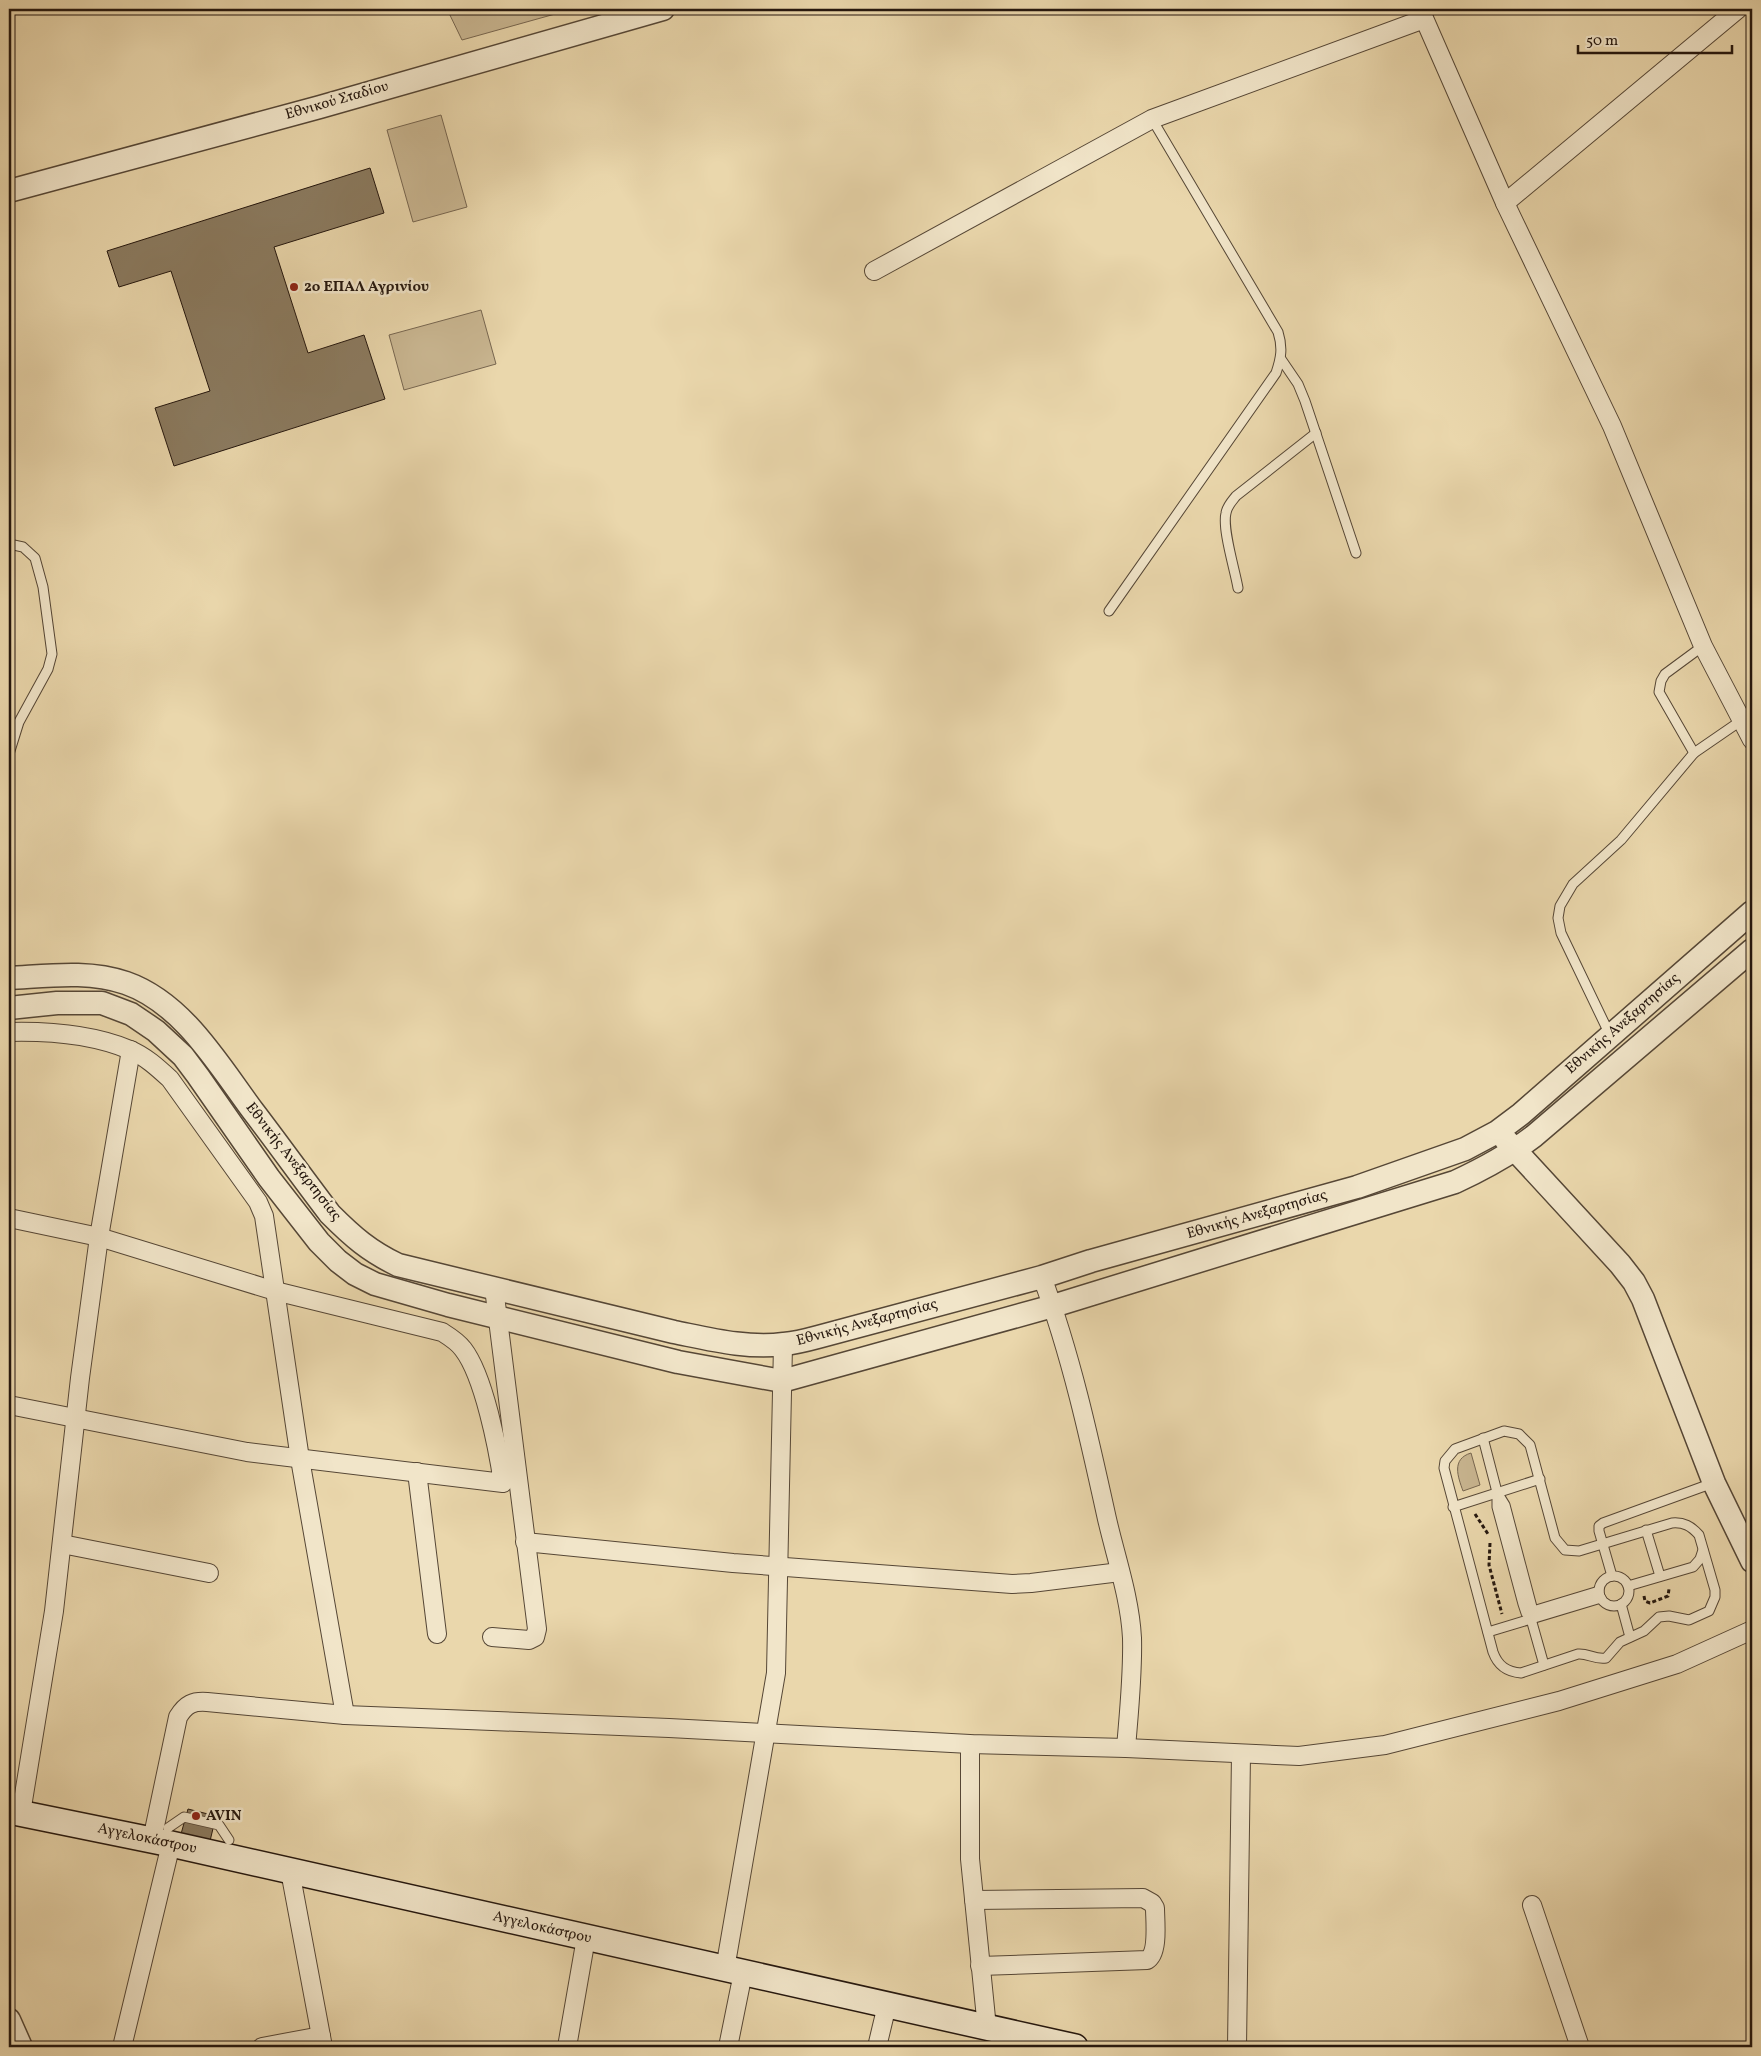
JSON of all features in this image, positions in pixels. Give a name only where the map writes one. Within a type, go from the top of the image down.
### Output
[{"type":"main road","name":"Αγγελοκάστρου","points":[[15,1812],[164,1838],[290,1871],[987,2028],[1022,2041],[1075,2047]]},
{"type":"street","name":"Εθνικού Σταδίου","points":[[9,191],[329,104],[664,9]]},
{"type":"street","points":[[1505,203],[1738,9]]},
{"type":"street","points":[[874,271],[1152,119],[1422,14],[1505,203],[1612,426],[1703,646],[1752,740]]},
{"type":"street","name":"Εθνικής Ανεξαρτησίας","points":[[9,978],[72,974],[100,976],[127,984],[153,997],[173,1011],[193,1032],[330,1214],[354,1238],[374,1253],[398,1265],[674,1332],[740,1343],[783,1345],[1042,1277],[1091,1261],[1357,1187],[1465,1149],[1497,1132],[1521,1114],[1752,912]]},
{"type":"street","name":"Εθνικής Ανεξαρτησίας","points":[[9,1008],[57,1003],[102,1003],[131,1014],[156,1031],[183,1056],[269,1178],[319,1242],[355,1274],[375,1284],[678,1362],[782,1381],[1053,1306],[1455,1182],[1484,1169],[1516,1150],[1752,950]]},
{"type":"street","points":[[9,1032],[42,1031],[100,1040],[131,1050],[150,1061],[170,1079],[258,1202],[264,1216],[300,1459],[345,1715]]},
{"type":"street","points":[[15,1812],[46,1666],[99,1237],[131,1050]]},
{"type":"street","points":[[1497,1132],[1516,1150],[1620,1264],[1634,1282],[1643,1299],[1714,1483],[1752,1562]]},
{"type":"street","points":[[9,1218],[99,1237],[275,1291],[442,1332],[454,1340],[463,1350],[476,1374],[497,1448],[504,1483],[247,1452],[9,1405]]},
{"type":"street","points":[[1042,1277],[1053,1306],[1082,1408],[1129,1610],[1132,1637],[1130,1706],[1126,1748]]},
{"type":"street","points":[[492,1637],[529,1640],[536,1634],[536,1616],[525,1542],[494,1288]]},
{"type":"street","points":[[728,2047],[734,1971],[766,1733],[776,1673],[783,1345]]},
{"type":"street","points":[[417,1472],[437,1634]]},
{"type":"street","points":[[525,1542],[778,1566],[1012,1584],[1031,1584],[1120,1572]]},
{"type":"street","points":[[62,1544],[208,1573]]},
{"type":"street","points":[[122,2047],[164,1838],[178,1717],[188,1704],[207,1702],[345,1715],[766,1733],[970,1744],[1126,1748],[1299,1756],[1358,1749],[1418,1737],[1559,1701],[1668,1666],[1752,1630]]},
{"type":"street","points":[[970,1744],[970,1859],[987,2028]]},
{"type":"street","points":[[1237,2047],[1241,1754]]},
{"type":"street","points":[[262,2047],[322,2042],[290,1871]]},
{"type":"street","points":[[974,1900],[1143,1898],[1152,1903],[1155,1908],[1155,1948],[1151,1958],[1148,1960],[980,1966]]},
{"type":"street","points":[[1532,1905],[1580,2047]]},
{"type":"street","points":[[567,2047],[586,1938]]},
{"type":"street","points":[[877,2047],[887,2005]]},
{"type":"street","points":[[9,2020],[20,2047]]},
{"type":"lane","points":[[1109,611],[1276,374],[1281,359],[1282,346],[1278,332],[1152,119]]},
{"type":"lane","points":[[1281,359],[1298,384],[1356,553]]},
{"type":"lane","points":[[1238,588],[1226,528],[1225,514],[1229,505],[1236,496],[1316,433]]},
{"type":"lane","points":[[9,544],[23,547],[35,558],[43,587],[52,654],[48,669],[19,722],[9,754]]},
{"type":"lane","points":[[1694,753],[1660,692],[1660,686],[1665,674],[1703,646]]},
{"type":"lane","points":[[1610,1035],[1561,933],[1558,918],[1560,906],[1573,884],[1621,840],[1694,753],[1742,720]]},
{"type":"lane","points":[[1504,1431],[1519,1434],[1530,1445],[1555,1538],[1560,1547],[1565,1550],[1575,1552],[1672,1523],[1687,1524],[1699,1535],[1711,1577],[1716,1597],[1709,1611],[1689,1620],[1669,1616],[1659,1617],[1644,1631],[1620,1642],[1606,1658],[1597,1659],[1583,1654],[1521,1673],[1506,1670],[1496,1659],[1444,1475],[1445,1460],[1454,1449],[1482,1438],[1504,1431]]},
{"type":"lane","points":[[1482,1438],[1497,1492],[1497,1507],[1526,1613],[1532,1615]]},
{"type":"lane","points":[[1453,1507],[1540,1478]]},
{"type":"lane","points":[[1612,1576],[1599,1526],[1714,1483]]},
{"type":"lane","points":[[1646,1530],[1660,1576]]},
{"type":"lane","points":[[1693,1567],[1700,1559],[1703,1549]]},
{"type":"lane","points":[[1628,1586],[1693,1567],[1703,1569],[1711,1577]]},
{"type":"lane","points":[[1612,1576],[1622,1578],[1628,1586],[1627,1599],[1621,1604],[1608,1604],[1600,1595],[1604,1579],[1612,1576]]},
{"type":"lane","points":[[1488,1632],[1506,1627],[1532,1615],[1600,1595]]},
{"type":"lane","points":[[1621,1604],[1630,1637]]},
{"type":"lane","points":[[1532,1615],[1544,1665]]},
{"type":"lane","points":[[164,1838],[184,1817],[219,1825],[229,1840]]},
{"type":"path","points":[[1472,1501],[1476,1517],[1490,1539],[1489,1565],[1506,1627]]},
{"type":"shaded area","points":[[447,9],[573,9],[462,40]]},
{"type":"shaded area","points":[[441,115],[467,207],[413,222],[387,130]]},
{"type":"shaded area","points":[[481,310],[496,364],[404,390],[389,335]]},
{"type":"shaded area","points":[[1471,1453],[1480,1485],[1463,1491],[1459,1480],[1458,1464],[1465,1456]]},
{"type":"building","points":[[370,168],[384,213],[274,247],[308,353],[364,335],[385,399],[174,466],[155,408],[210,391],[171,271],[119,287],[107,251]]},
{"type":"building","points":[[188,1809],[216,1816],[210,1841],[181,1834]]},
{"type":"place","name":"2ο ΕΠΑΛ Αγρινίου","points":[[294,287]]},
{"type":"place","name":"AVIN","points":[[196,1816]]}]
